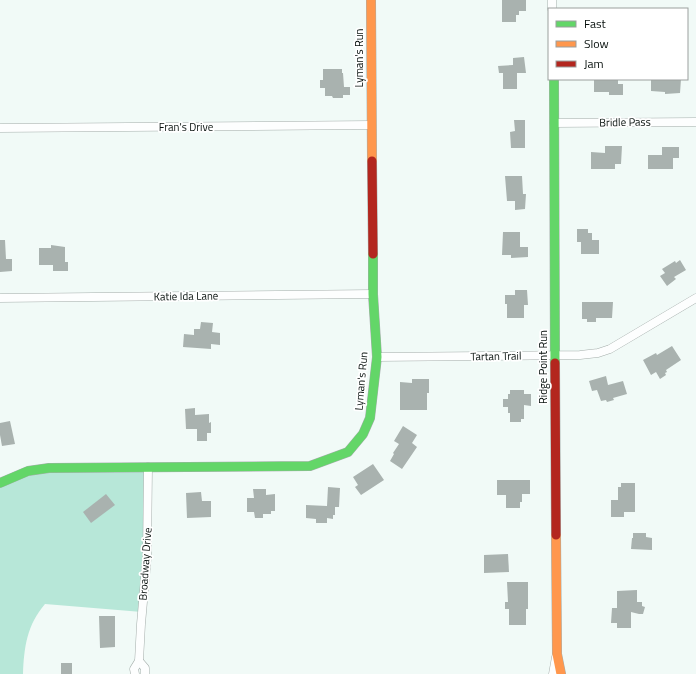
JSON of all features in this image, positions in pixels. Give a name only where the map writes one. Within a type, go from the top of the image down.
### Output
[{"type":"street","name":"Lyman's Run","points":[[0,483],[28,471],[49,468],[310,466],[348,452],[363,434],[370,418],[377,358],[373,294],[371,0]]},
{"type":"street","name":"Ridge Point Run","points":[[554,80],[554,355],[557,654],[560,674]]},
{"type":"street","name":"Bridle Pass","points":[[554,123],[696,122]]},
{"type":"street","name":"Fran's Drive","points":[[0,128],[371,126]]},
{"type":"street","name":"Katie Ida Lane","points":[[0,298],[373,294]]},
{"type":"street","name":"Tartan Trail","points":[[377,358],[598,353],[610,349],[696,298]]},
{"type":"street","name":"Broadway Drive","points":[[134,674],[134,669],[139,661],[148,536],[148,467]]},
{"type":"street","name":"Ridge Point Run","points":[[552,674],[557,654]]},
{"type":"street","name":"Broadway Drive","points":[[139,661],[145,668],[145,674]]},
{"type":"green space","points":[[148,467],[142,612],[45,604],[30,628],[24,655],[23,674],[0,674],[0,483],[28,471]]},
{"type":"building","points":[[502,0],[526,0],[526,11],[519,11],[519,15],[516,15],[516,22],[502,22]]},
{"type":"building","points":[[524,57],[526,73],[517,73],[517,89],[503,89],[503,73],[499,73],[498,66],[513,65],[513,58]]},
{"type":"building","points":[[323,69],[342,69],[344,87],[350,87],[350,95],[343,95],[343,98],[325,96],[325,88],[320,88],[320,80],[323,80]]},
{"type":"building","points":[[594,80],[618,80],[618,84],[623,84],[623,95],[609,95],[609,92],[594,92]]},
{"type":"building","points":[[651,80],[681,80],[680,93],[665,94],[665,92],[651,91]]},
{"type":"building","points":[[514,120],[525,120],[525,148],[511,148],[510,132],[515,131]]},
{"type":"building","points":[[605,146],[622,146],[621,164],[615,164],[615,169],[591,169],[591,152],[605,153]]},
{"type":"building","points":[[662,147],[679,147],[679,158],[673,158],[673,169],[648,169],[648,155],[662,155]]},
{"type":"building","points":[[505,176],[522,176],[523,194],[526,194],[525,209],[515,210],[515,201],[507,201]]},
{"type":"building","points":[[577,229],[588,229],[588,233],[592,233],[592,240],[599,240],[599,254],[581,254],[581,242],[577,242]]},
{"type":"building","points":[[503,232],[520,232],[520,247],[528,247],[528,257],[511,258],[511,255],[502,255]]},
{"type":"building","points":[[0,240],[5,240],[6,259],[12,259],[12,271],[0,272]]},
{"type":"building","points":[[51,245],[65,247],[65,262],[68,262],[68,271],[53,271],[53,265],[39,265],[39,248],[51,248]]},
{"type":"building","points":[[680,260],[686,270],[674,277],[676,279],[667,286],[660,276],[665,273],[662,269],[675,261],[676,263]]},
{"type":"building","points":[[515,290],[527,290],[528,305],[524,305],[524,318],[507,318],[507,304],[505,304],[505,295],[515,295]]},
{"type":"building","points":[[582,302],[613,302],[612,318],[596,318],[596,322],[587,322],[587,319],[582,319]]},
{"type":"building","points":[[201,322],[213,323],[212,332],[220,333],[220,345],[211,344],[211,349],[183,347],[184,334],[194,335],[194,329],[200,329]]},
{"type":"building","points":[[672,346],[681,360],[666,370],[666,375],[660,379],[656,372],[651,375],[643,360],[656,353],[657,355]]},
{"type":"building","points":[[606,376],[608,385],[623,381],[627,394],[613,398],[614,400],[607,402],[606,400],[601,401],[597,390],[592,391],[589,381]]},
{"type":"building","points":[[412,379],[429,379],[427,410],[400,410],[400,382],[412,383]]},
{"type":"building","points":[[510,390],[524,390],[524,394],[531,394],[531,406],[524,405],[524,419],[521,419],[521,422],[510,422],[508,407],[503,407],[503,399],[508,399]]},
{"type":"building","points":[[195,408],[195,415],[209,414],[211,433],[207,433],[207,441],[197,441],[197,429],[186,429],[185,409]]},
{"type":"building","points":[[10,421],[15,444],[2,446],[0,423]]},
{"type":"building","points":[[403,426],[417,435],[412,443],[417,447],[402,469],[390,461],[399,444],[394,441]]},
{"type":"building","points":[[373,464],[384,480],[361,495],[355,487],[358,485],[353,477]]},
{"type":"building","points":[[497,480],[530,480],[530,494],[522,494],[520,508],[506,508],[506,495],[497,495]]},
{"type":"building","points":[[621,483],[635,483],[635,512],[624,512],[624,517],[611,517],[611,500],[618,500],[618,487],[621,487]]},
{"type":"building","points":[[328,487],[340,488],[339,507],[335,507],[335,515],[333,515],[333,519],[327,518],[327,523],[316,523],[316,519],[306,518],[306,505],[327,506]]},
{"type":"building","points":[[253,489],[266,489],[266,495],[275,494],[275,511],[271,511],[271,514],[263,514],[263,518],[255,518],[254,512],[247,512],[247,498],[254,498]]},
{"type":"building","points":[[201,492],[202,501],[211,501],[211,517],[187,518],[186,493]]},
{"type":"building","points":[[106,494],[115,505],[91,523],[83,512]]},
{"type":"building","points":[[633,533],[646,533],[646,537],[652,538],[652,550],[631,549]]},
{"type":"building","points":[[508,554],[509,572],[484,573],[484,555]]},
{"type":"building","points":[[507,582],[528,582],[528,609],[526,609],[526,625],[509,625],[509,609],[505,609],[505,602],[508,602]]},
{"type":"building","points":[[637,590],[637,602],[642,602],[642,606],[645,607],[643,614],[631,612],[631,628],[617,628],[617,623],[611,623],[612,608],[617,608],[617,591]]},
{"type":"building","points":[[99,616],[115,616],[115,647],[100,648]]},
{"type":"building","points":[[61,663],[72,663],[72,674],[61,674]]},
{"type":"traffic: fast","points":[[554,80],[555,363]]},
{"type":"traffic: fast","points":[[0,483],[28,471],[49,468],[310,466],[348,452],[363,434],[370,418],[377,357],[373,294],[373,254]]},
{"type":"traffic: slow","points":[[371,0],[372,161]]},
{"type":"traffic: slow","points":[[556,535],[557,654],[561,674]]},
{"type":"traffic: jam","points":[[372,161],[373,254]]},
{"type":"traffic: jam","points":[[555,363],[556,535]]}]
